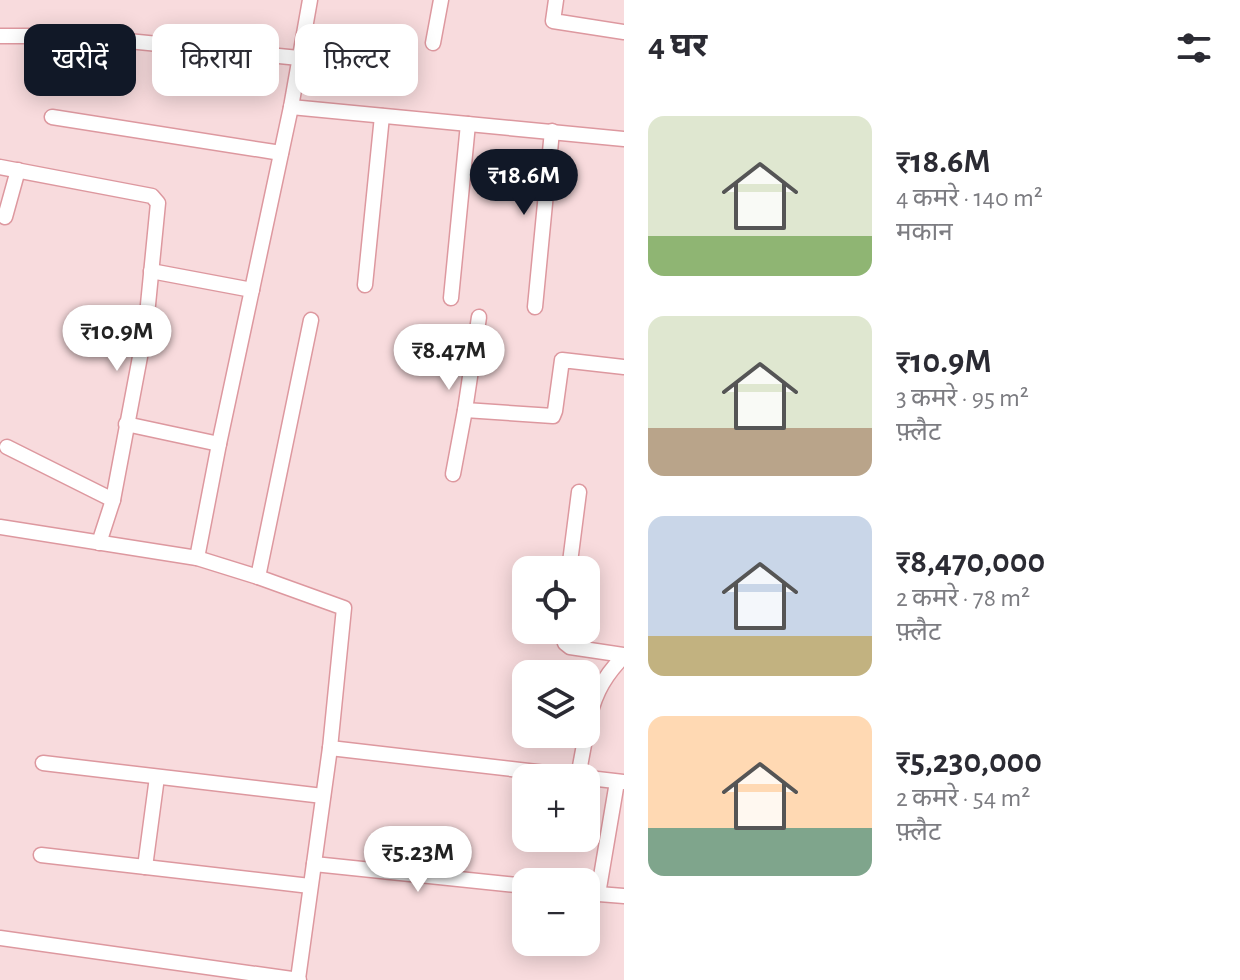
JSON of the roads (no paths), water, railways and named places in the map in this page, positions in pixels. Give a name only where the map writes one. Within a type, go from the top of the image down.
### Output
[{"type":"street","points":[[305,24],[310,0]]},
{"type":"street","points":[[433,43],[441,0]]},
{"type":"street","points":[[556,0],[553,21],[624,32]]},
{"type":"street","points":[[0,36],[78,36],[295,58]]},
{"type":"street","points":[[197,558],[295,82]]},
{"type":"street","points":[[291,107],[624,139]]},
{"type":"street","points":[[365,285],[382,116]]},
{"type":"street","points":[[52,117],[281,153]]},
{"type":"street","points":[[451,298],[468,124]]},
{"type":"street","points":[[535,307],[552,131]]},
{"type":"street","points":[[0,167],[155,198],[158,205],[146,325],[113,500],[99,543]]},
{"type":"street","points":[[5,217],[18,170]]},
{"type":"street","points":[[151,271],[252,290]]},
{"type":"street","points":[[453,474],[479,317]]},
{"type":"street","points":[[258,577],[311,320]]},
{"type":"street","points":[[465,410],[553,416],[562,360],[624,367]]},
{"type":"street","points":[[126,424],[219,444]]},
{"type":"street","points":[[7,447],[113,500]]},
{"type":"street","points":[[571,556],[579,492]]},
{"type":"street","points":[[0,527],[197,558],[344,608],[330,748],[298,980],[0,938]]},
{"type":"street","points":[[566,644],[624,655]]},
{"type":"street","points":[[600,687],[624,655]]},
{"type":"street","points":[[330,748],[512,769]]},
{"type":"street","points":[[43,763],[323,796]]},
{"type":"street","points":[[145,867],[157,777]]},
{"type":"street","points":[[598,868],[620,782],[600,780]]},
{"type":"street","points":[[41,855],[310,886]]},
{"type":"street","points":[[314,864],[512,885]]},
{"type":"street","points":[[600,894],[624,896]]}]
